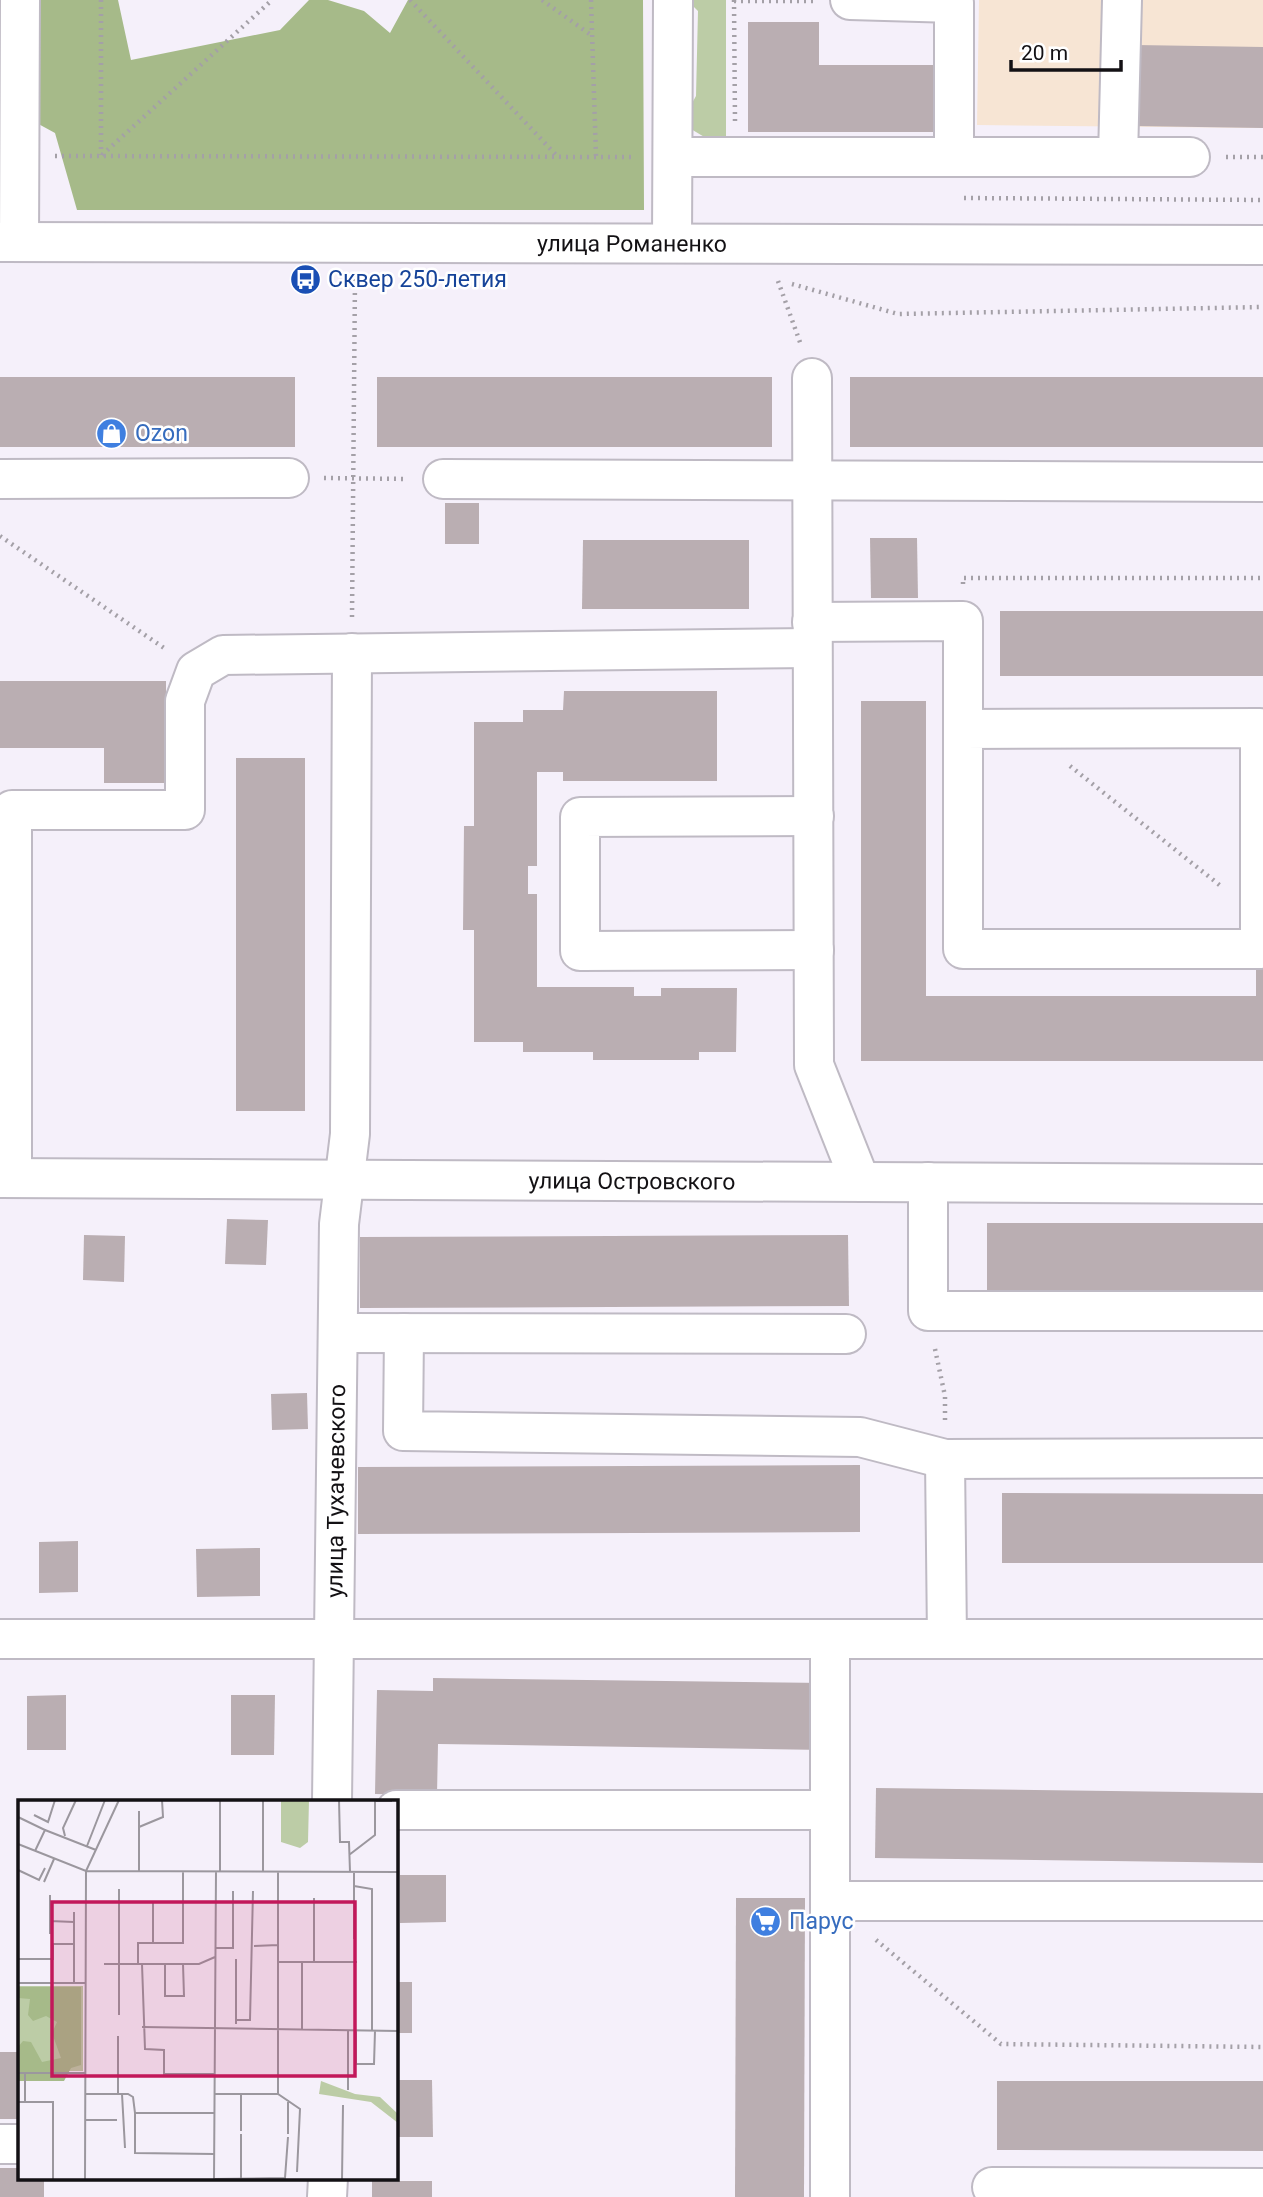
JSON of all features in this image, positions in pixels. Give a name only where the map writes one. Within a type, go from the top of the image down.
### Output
[{"type":"street","points":[[10,242],[19,156],[20,0]]},
{"type":"street","points":[[673,0],[673,243]]},
{"type":"street","points":[[1118,157],[1122,0]]},
{"type":"street","points":[[850,1],[954,3],[954,157]]},
{"type":"street","points":[[674,157],[1190,157]]},
{"type":"street","name":"улица Романенко","points":[[10,242],[1263,245]]},
{"type":"street","points":[[812,378],[814,1065],[860,1181]]},
{"type":"street","points":[[0,479],[289,478]]},
{"type":"street","points":[[443,480],[1263,482]]},
{"type":"street","points":[[6,1178],[12,810],[186,810],[186,701],[197,671],[223,655],[352,653],[812,635],[963,621],[963,729],[963,950],[1261,938],[1259,728],[963,729]]},
{"type":"street","name":"улица Тухачевского","points":[[332,1800],[340,1224],[350,1134],[352,653]]},
{"type":"street","points":[[814,816],[580,817],[580,951],[814,950]]},
{"type":"street","name":"улица Островского","points":[[6,1178],[1263,1184]]},
{"type":"street","points":[[928,1182],[928,1311],[1263,1311]]},
{"type":"street","points":[[338,1333],[846,1334]]},
{"type":"street","points":[[404,1333],[403,1431],[860,1437],[946,1459],[1263,1458]]},
{"type":"street","points":[[946,1459],[947,1639]]},
{"type":"street","points":[[0,1639],[1263,1639]]},
{"type":"street","points":[[830,1639],[830,2197]]},
{"type":"street","points":[[397,1810],[830,1810]]},
{"type":"street","points":[[830,1901],[1263,1901]]},
{"type":"street","points":[[0,2144],[18,2144]]},
{"type":"street","points":[[992,2187],[1263,2188]]},
{"type":"path","points":[[101,0],[102,156]]},
{"type":"path","points":[[102,156],[272,0]]},
{"type":"path","points":[[410,0],[557,157]]},
{"type":"path","points":[[542,0],[592,35]]},
{"type":"path","points":[[591,0],[596,157]]},
{"type":"path","points":[[734,1],[850,1]]},
{"type":"path","points":[[19,156],[674,157]]},
{"type":"path","points":[[958,198],[1263,200]]},
{"type":"path","points":[[352,600],[355,243]]},
{"type":"path","points":[[778,280],[898,314],[1263,307]]},
{"type":"path","points":[[289,478],[443,480]]},
{"type":"path","points":[[0,536],[197,671]]},
{"type":"path","points":[[963,621],[963,578],[1263,578]]},
{"type":"path","points":[[1023,729],[1261,938]]},
{"type":"path","points":[[928,1311],[945,1396]]},
{"type":"path","points":[[830,1901],[1001,2044],[1263,2047]]},
{"type":"shaded area","points":[[979,0],[1263,0],[1263,128],[977,125]]},
{"type":"green space","points":[[0,0],[118,0],[131,60],[280,30],[309,0],[328,0],[364,11],[390,33],[408,0],[643,0],[644,210],[77,210],[55,133],[0,103]]},
{"type":"green space","points":[[687,0],[726,0],[726,150],[681,123],[696,96],[698,11]]},
{"type":"building","points":[[748,22],[819,22],[819,65],[942,65],[942,132],[748,132]]},
{"type":"building","points":[[1136,45],[1263,47],[1263,128],[1134,126]]},
{"type":"building","points":[[0,377],[295,377],[295,447],[0,447]]},
{"type":"building","points":[[377,377],[772,377],[772,447],[377,447]]},
{"type":"building","points":[[850,377],[1263,377],[1263,447],[850,447]]},
{"type":"building","points":[[445,503],[479,503],[479,544],[445,544]]},
{"type":"building","points":[[870,538],[917,538],[918,598],[871,598]]},
{"type":"building","points":[[583,540],[749,540],[749,609],[582,609]]},
{"type":"building","points":[[1000,611],[1263,611],[1263,676],[1000,676]]},
{"type":"building","points":[[0,681],[166,681],[166,783],[104,783],[104,748],[0,748]]},
{"type":"building","points":[[564,691],[717,691],[717,781],[563,781],[563,772],[537,772],[537,866],[528,866],[528,894],[537,894],[537,987],[634,987],[634,996],[661,996],[661,988],[737,988],[736,1052],[699,1052],[699,1060],[593,1060],[593,1052],[523,1052],[523,1042],[474,1042],[474,930],[463,930],[464,826],[474,826],[474,722],[523,722],[523,710],[563,710]]},
{"type":"building","points":[[861,701],[926,701],[926,996],[1256,996],[1256,968],[1263,968],[1263,1061],[861,1061]]},
{"type":"building","points":[[236,758],[305,758],[305,1111],[236,1111]]},
{"type":"building","points":[[227,1219],[268,1220],[266,1265],[225,1264]]},
{"type":"building","points":[[987,1223],[1263,1223],[1263,1299],[987,1299]]},
{"type":"building","points":[[84,1235],[125,1236],[124,1282],[83,1280]]},
{"type":"building","points":[[848,1235],[849,1306],[360,1308],[360,1237]]},
{"type":"building","points":[[307,1393],[308,1429],[272,1430],[271,1394]]},
{"type":"building","points":[[860,1465],[860,1532],[358,1534],[358,1467]]},
{"type":"building","points":[[1002,1493],[1263,1494],[1263,1563],[1002,1563]]},
{"type":"building","points":[[78,1541],[78,1592],[39,1593],[39,1542]]},
{"type":"building","points":[[260,1548],[260,1596],[197,1597],[196,1549]]},
{"type":"building","points":[[433,1678],[825,1683],[824,1750],[438,1744],[437,1795],[375,1794],[377,1690],[433,1691]]},
{"type":"building","points":[[66,1695],[66,1750],[27,1750],[27,1696]]},
{"type":"building","points":[[231,1695],[275,1695],[274,1755],[231,1755]]},
{"type":"building","points":[[876,1788],[1263,1793],[1263,1863],[875,1858]]},
{"type":"building","points":[[400,1875],[446,1875],[446,1922],[400,1923]]},
{"type":"building","points":[[736,1898],[805,1898],[804,2197],[735,2197]]},
{"type":"building","points":[[397,1982],[412,1982],[412,2033],[397,2033]]},
{"type":"building","points":[[0,2052],[18,2052],[18,2119],[0,2119]]},
{"type":"building","points":[[397,2080],[432,2080],[433,2137],[397,2137]]},
{"type":"building","points":[[997,2081],[1263,2081],[1263,2151],[997,2150]]},
{"type":"building","points":[[0,2168],[18,2168],[18,2180],[44,2180],[44,2197],[0,2197]]},
{"type":"building","points":[[372,2181],[432,2181],[432,2197],[372,2197]]},
{"type":"place","name":"Сквер 250-летия","points":[[305,279]]},
{"type":"place","name":"Ozon","points":[[112,433]]},
{"type":"place","name":"Парус","points":[[766,1921]]}]
